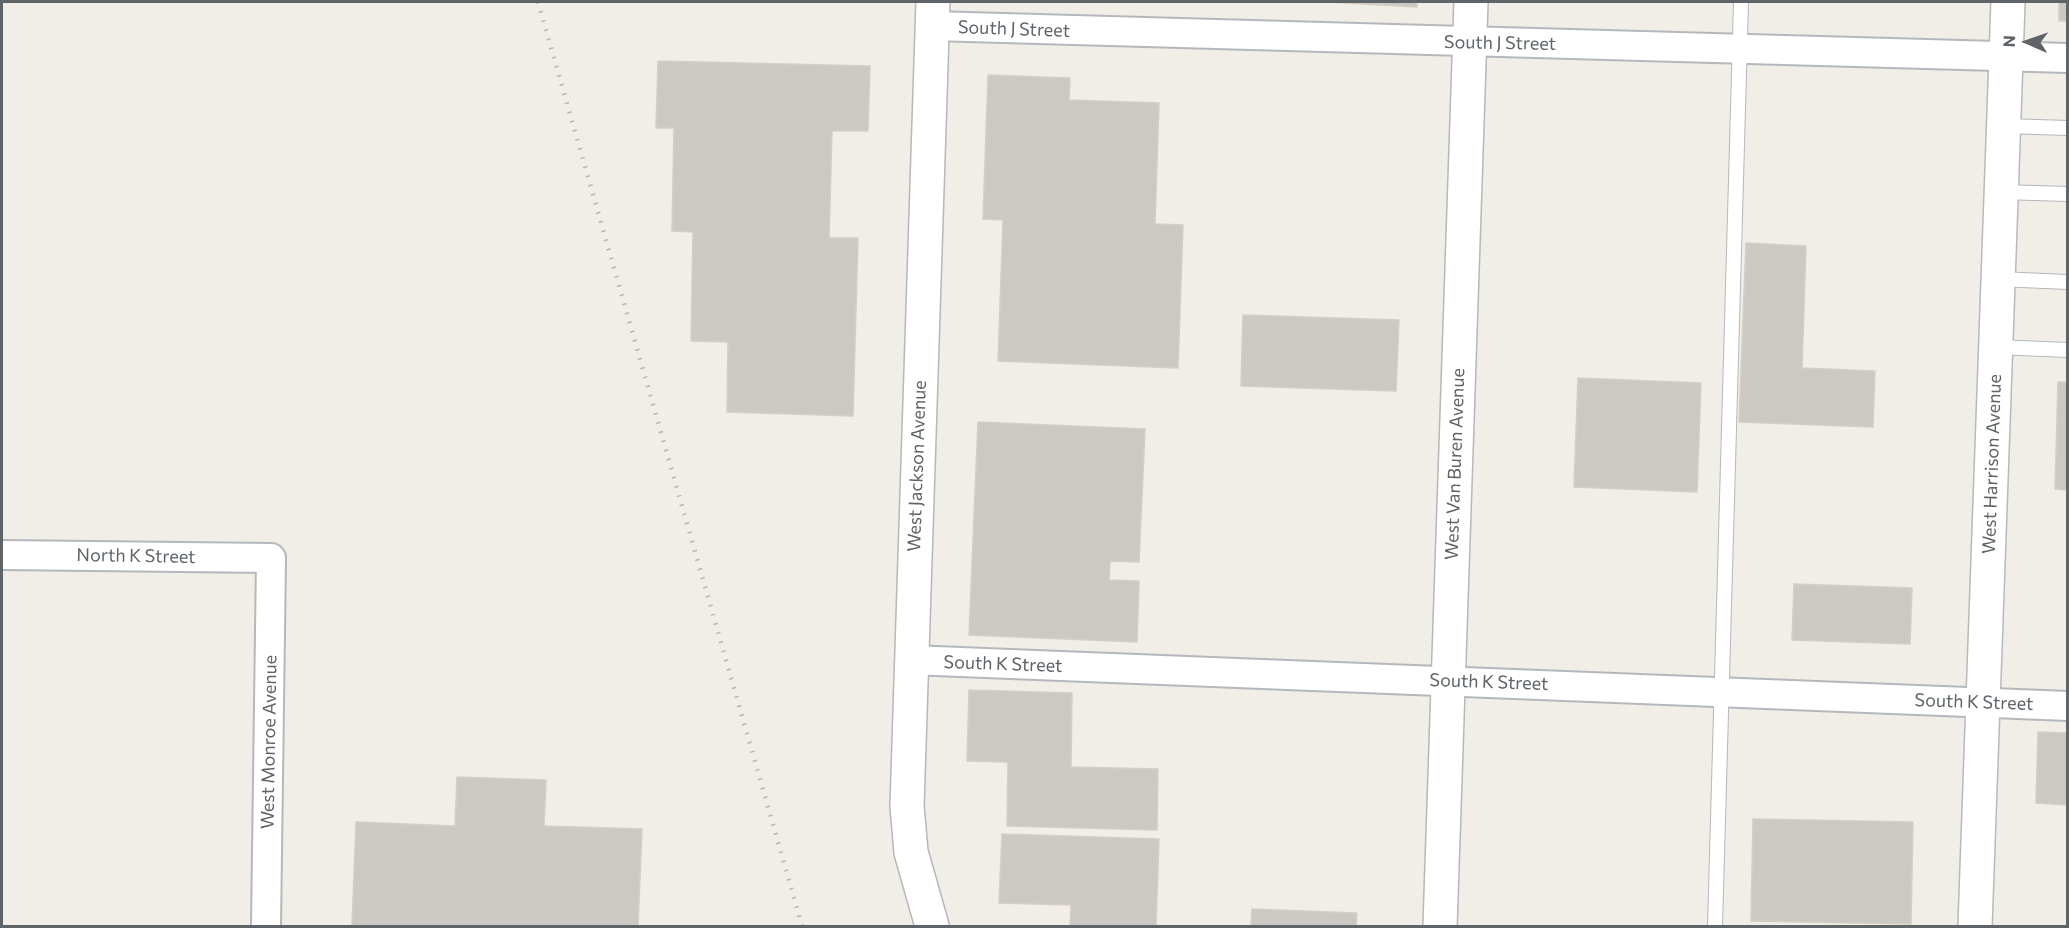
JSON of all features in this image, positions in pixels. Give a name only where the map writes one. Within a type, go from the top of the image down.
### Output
[{"type":"street","name":"West Van Buren Avenue","points":[[1440,927],[1471,2]]},
{"type":"street","name":"West Harrison Avenue","points":[[1975,927],[2008,2]]},
{"type":"street","name":"South J Street","points":[[932,14],[1469,43],[2067,57]]},
{"type":"street","name":"West Jackson Avenue","points":[[932,14],[907,806],[911,852],[932,927]]},
{"type":"street","name":"North K Street","points":[[2,555],[272,558]]},
{"type":"street","name":"West Monroe Avenue","points":[[266,927],[272,558]]},
{"type":"street","name":"South K Street","points":[[910,660],[2067,706]]},
{"type":"lane","points":[[1715,927],[1741,2]]},
{"type":"lane","points":[[2004,126],[2067,128]]},
{"type":"lane","points":[[2001,192],[2067,194]]},
{"type":"lane","points":[[1998,279],[2067,282]]},
{"type":"lane","points":[[1996,347],[2067,350]]},
{"type":"building","points":[[1327,2],[1417,2],[1417,7]]},
{"type":"building","points":[[2059,2],[2068,2],[2068,21],[2059,21]]},
{"type":"building","points":[[658,61],[870,66],[868,131],[832,131],[829,238],[858,238],[853,416],[727,412],[728,342],[691,341],[693,232],[672,231],[674,128],[656,128]]},
{"type":"building","points":[[988,75],[1070,78],[1069,100],[1159,103],[1155,224],[1183,225],[1178,368],[998,361],[1003,220],[983,219]]},
{"type":"building","points":[[1746,243],[1806,246],[1802,368],[1875,371],[1873,427],[1739,422]]},
{"type":"building","points":[[1243,315],[1399,320],[1396,391],[1241,386]]},
{"type":"building","points":[[1578,378],[1701,383],[1697,492],[1574,487]]},
{"type":"building","points":[[2058,382],[2068,382],[2068,490],[2055,489]]},
{"type":"building","points":[[978,422],[1145,429],[1139,562],[1110,561],[1109,580],[1139,581],[1137,642],[969,635]]},
{"type":"building","points":[[1794,584],[1912,588],[1910,644],[1792,640]]},
{"type":"building","points":[[969,690],[1072,693],[1071,767],[1158,769],[1157,830],[1007,826],[1008,762],[967,761]]},
{"type":"building","points":[[2038,732],[2068,733],[2068,805],[2036,803]]},
{"type":"building","points":[[457,777],[546,780],[544,826],[642,829],[638,926],[352,926],[356,822],[455,826]]},
{"type":"building","points":[[1753,819],[1913,822],[1911,924],[1751,921]]},
{"type":"building","points":[[1002,834],[1159,839],[1156,926],[1070,926],[1071,905],[999,903]]},
{"type":"building","points":[[1252,909],[1357,913],[1356,926],[1251,926]]},
{"type":"railway","points":[[538,2],[802,926]]}]
